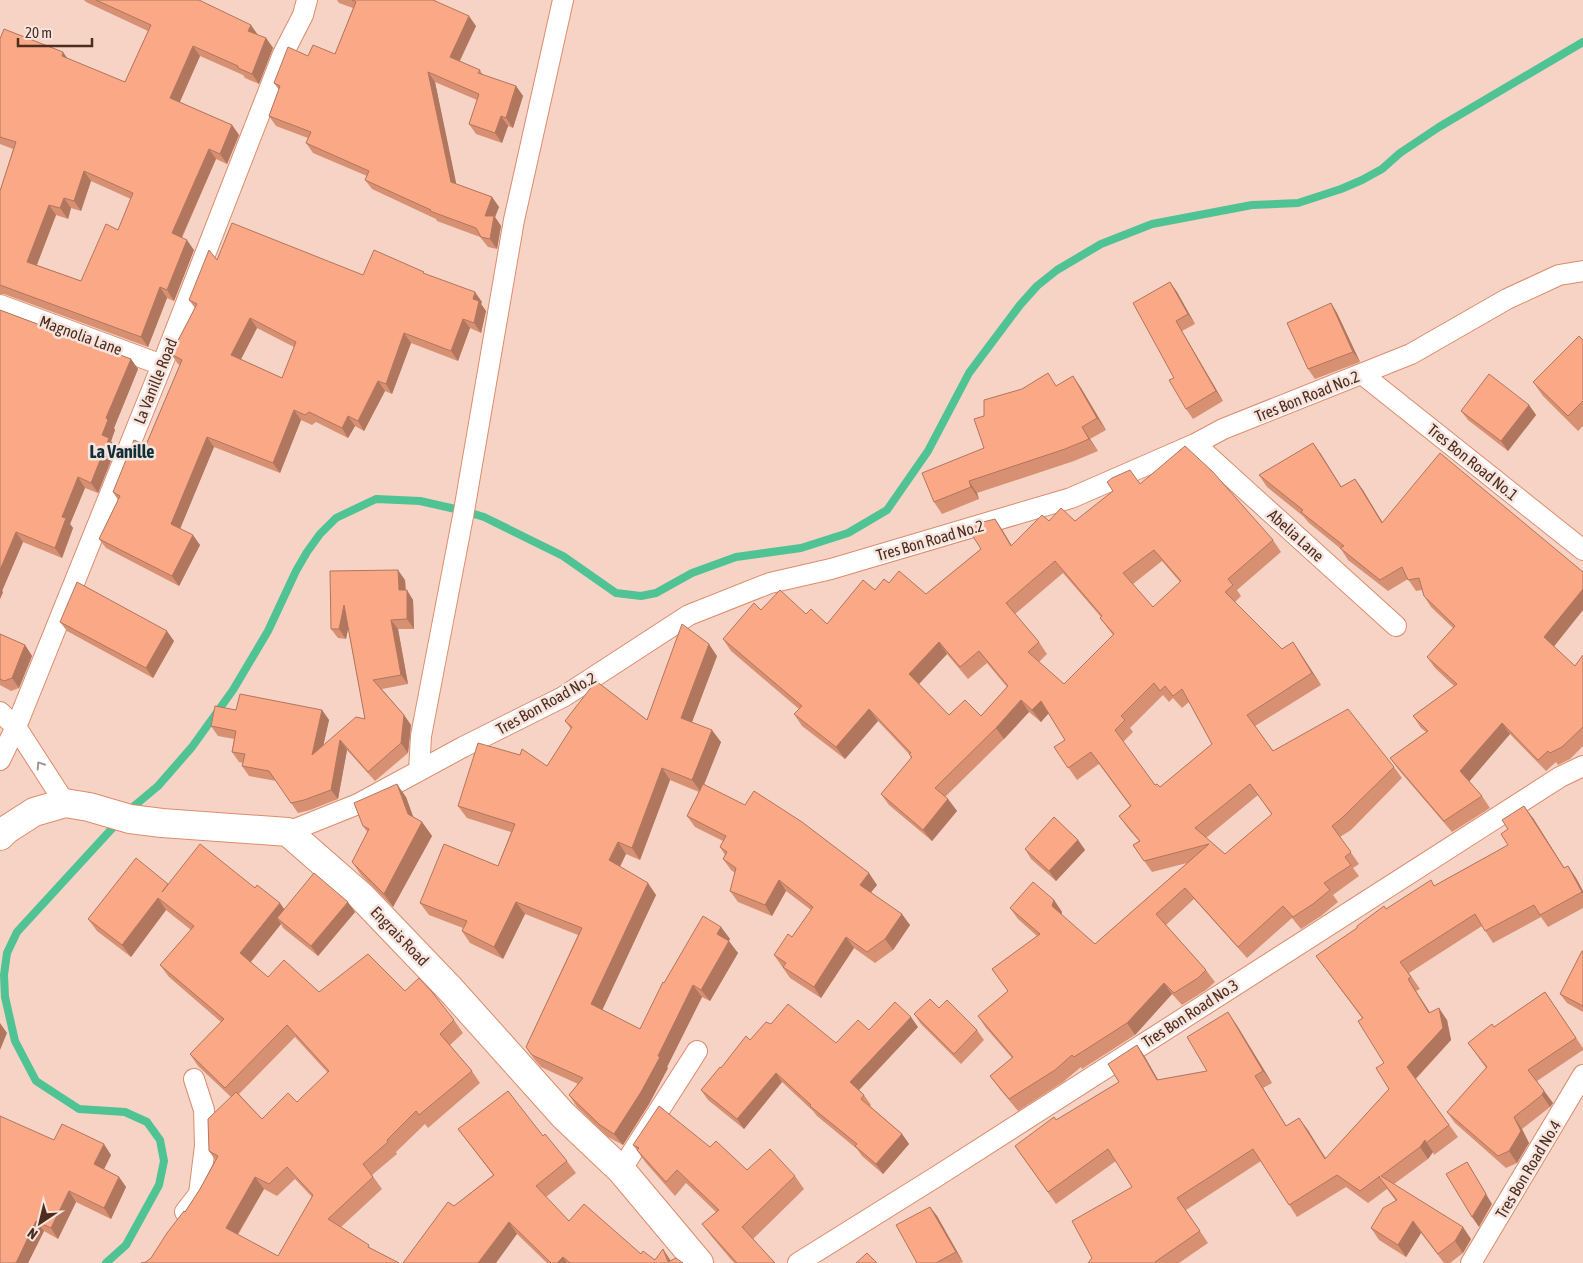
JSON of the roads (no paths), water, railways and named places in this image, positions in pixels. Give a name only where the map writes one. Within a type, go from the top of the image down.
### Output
[{"type":"street","name":"La Vanille Road","points":[[0,760],[16,728],[162,365],[283,54],[303,15],[307,0]]},
{"type":"street","points":[[419,771],[421,736],[464,511],[514,220],[563,0]]},
{"type":"street","name":"Tres Bon Road No.2","points":[[288,832],[358,804],[563,697],[689,615],[770,583],[831,569],[1071,498],[1195,444],[1223,429],[1411,354],[1507,299],[1559,275],[1583,271]]},
{"type":"street","name":"Magnolia Lane","points":[[0,305],[162,365]]},
{"type":"street","name":"Tres Bon Road No.1","points":[[1362,374],[1583,550]]},
{"type":"street","name":"Abelia Lane","points":[[1195,444],[1396,626]]},
{"type":"street","points":[[0,712],[16,728],[77,805]]},
{"type":"street","name":"Tres Bon Road No.3","points":[[798,1263],[947,1170],[1560,777],[1583,766]]},
{"type":"street","points":[[3,833],[34,812],[77,805],[130,819],[162,824],[288,832]]},
{"type":"street","name":"Engrais Road","points":[[288,832],[361,896],[452,992],[563,1116],[621,1170],[700,1263]]},
{"type":"street","points":[[621,1170],[697,1051]]},
{"type":"street","name":"Tres Bon Road No.4","points":[[1472,1263],[1583,1074]]},
{"type":"street","points":[[171,1230],[199,1194],[205,1146],[204,1110],[194,1079]]},
{"type":"waterway","points":[[127,812],[158,786],[192,747],[233,690],[268,631],[307,552],[320,534],[336,518],[376,499],[420,501],[464,511],[484,517],[563,556],[616,593],[641,596],[656,593],[692,573],[736,557],[801,548],[848,533],[887,510],[928,451],[969,373],[1020,305],[1037,286],[1057,270],[1101,244],[1152,224],[1252,205],[1298,203],[1362,180],[1382,169],[1400,153],[1439,127],[1583,42]]},
{"type":"waterway","points":[[106,1263],[126,1245],[159,1185],[164,1161],[160,1140],[147,1122],[125,1112],[79,1109],[36,1081],[15,1041],[5,997],[4,975],[7,953],[17,932],[118,822]]},
{"type":"district","name":"La Vanille","points":[[122,451]]}]
